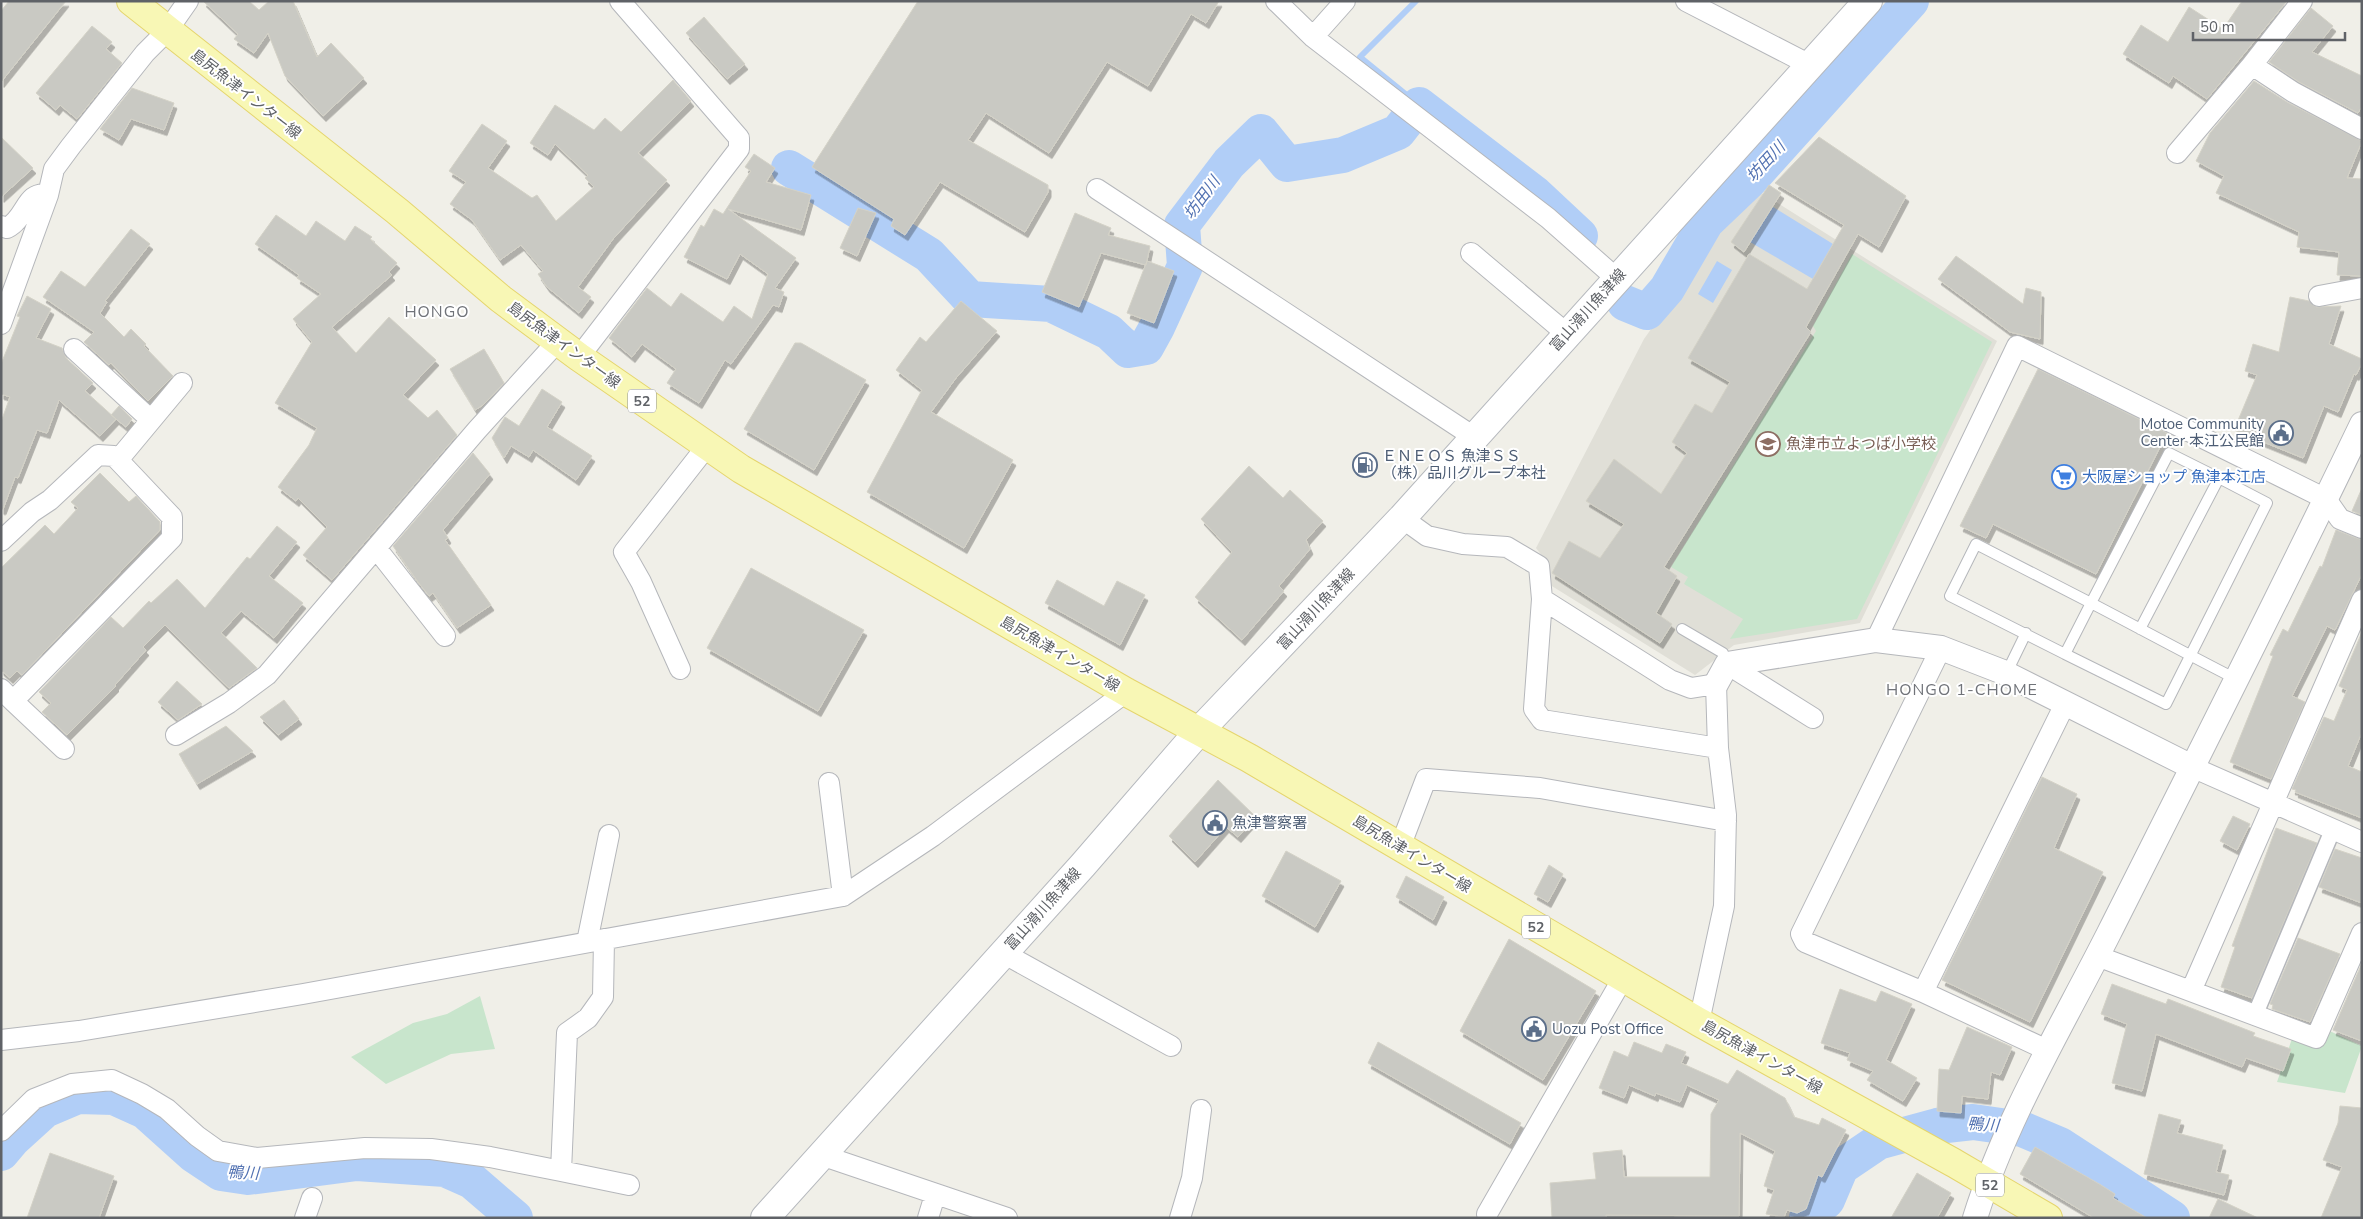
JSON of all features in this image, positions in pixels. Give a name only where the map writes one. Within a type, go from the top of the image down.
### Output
[{"type":"main road","name":"島尻魚津インター線","points":[[131,1],[167,32],[397,211],[501,299],[568,349],[741,469],[1126,692],[1200,730],[1699,1022],[2048,1218]]},
{"type":"main road","name":"富山滑川魚津線","points":[[769,1216],[821,1155],[1200,730],[1402,518],[1868,1]]},
{"type":"street","points":[[1,324],[48,195],[54,169],[70,146],[145,53],[167,32],[188,1]]},
{"type":"street","points":[[176,735],[229,703],[267,675],[478,430],[568,349],[739,149],[739,138],[620,1]]},
{"type":"street","points":[[1276,1],[1313,37],[1548,218],[1616,279]]},
{"type":"street","points":[[1313,37],[1345,1]]},
{"type":"street","points":[[1686,1],[1810,65]]},
{"type":"street","points":[[2176,153],[2252,65],[2302,1]]},
{"type":"street","points":[[2252,65],[2293,92],[2362,129]]},
{"type":"street","points":[[1098,188],[1474,436]]},
{"type":"street","points":[[1,226],[8,228],[17,224],[32,197],[40,193],[48,195]]},
{"type":"street","points":[[1471,253],[1567,334]]},
{"type":"street","points":[[2319,296],[2362,288]]},
{"type":"street","points":[[1876,640],[2017,346],[2326,499],[2340,519],[2362,528]]},
{"type":"street","points":[[74,349],[151,420]]},
{"type":"street","points":[[118,460],[182,383]]},
{"type":"street","points":[[1975,1218],[1986,1182],[2047,1050],[2097,956],[2362,424]]},
{"type":"street","points":[[680,669],[641,582],[624,552],[708,446]]},
{"type":"street","points":[[1,541],[32,512],[50,500],[98,455],[114,456],[172,517],[172,538],[7,695],[64,748]]},
{"type":"street","points":[[1402,518],[1427,536],[1463,544],[1507,547],[1539,566],[1542,599],[1534,709],[1542,720],[1718,748]]},
{"type":"street","points":[[376,548],[445,636]]},
{"type":"street","points":[[1542,599],[1670,680],[1691,688],[1722,674],[1876,640],[1941,648],[2006,674],[2192,767],[2362,842]]},
{"type":"street","points":[[2191,991],[2362,600]]},
{"type":"street","points":[[1941,648],[1801,934],[1805,942],[1923,992],[2047,1050]]},
{"type":"street","points":[[1722,674],[1813,718]]},
{"type":"street","points":[[1699,1022],[1724,906],[1726,821],[1718,748],[1722,674]]},
{"type":"street","points":[[1,1040],[98,1028],[303,994],[843,896],[933,836],[1126,692]]},
{"type":"street","points":[[1923,992],[2065,704]]},
{"type":"street","points":[[1400,847],[1426,779],[1540,788],[1726,821]]},
{"type":"street","points":[[829,783],[843,896]]},
{"type":"street","points":[[2254,1015],[2333,829]]},
{"type":"street","points":[[562,1171],[567,1033],[588,1018],[603,998],[596,940],[609,835]]},
{"type":"street","points":[[2097,956],[2316,1038],[2362,933]]},
{"type":"street","points":[[1003,953],[1170,1046]]},
{"type":"street","points":[[1487,1214],[1623,978]]},
{"type":"street","points":[[1,1131],[34,1100],[72,1084],[112,1080],[142,1094],[167,1109],[197,1136],[218,1151],[257,1158],[365,1148],[431,1149],[490,1157],[629,1185]]},
{"type":"street","points":[[1180,1218],[1192,1178],[1200,1110]]},
{"type":"street","points":[[821,1155],[1006,1218]]},
{"type":"street","points":[[928,1218],[935,1195]]},
{"type":"street","points":[[306,1218],[312,1198]]},
{"type":"lane","points":[[2065,654],[2091,603],[2169,453],[2267,503],[2191,656],[2166,704],[2065,654],[1950,596],[1976,544],[2091,603],[2191,656],[2236,679]]},
{"type":"lane","points":[[2140,629],[2219,478]]},
{"type":"lane","points":[[1682,629],[1723,653],[1722,674]]},
{"type":"lane","points":[[2006,674],[2026,634]]},
{"type":"shaded area","name":"魚津市立よつば小学校","points":[[1752,187],[1997,341],[1860,623],[1734,645],[1695,675],[1547,583],[1549,565],[1536,548],[1644,339]]},
{"type":"green space","points":[[1852,254],[1992,342],[1857,619],[1730,639],[1743,619],[1684,584],[1688,577],[1671,567],[1816,331],[1813,326]]},
{"type":"green space","points":[[480,996],[495,1049],[451,1054],[386,1084],[351,1057],[413,1023],[447,1014]]},
{"type":"green space","points":[[2321,1027],[2362,1046],[2345,1093],[2277,1082],[2295,1030]]},
{"type":"water","points":[[1773,207],[1833,244],[1813,279],[1750,242]]},
{"type":"water","points":[[1717,261],[1732,270],[1713,303],[1698,294]]},
{"type":"building","points":[[9,1],[66,1],[1,82],[1,11]]},
{"type":"building","points":[[203,1],[249,1],[259,10],[269,1],[293,1],[317,57],[331,43],[364,78],[323,116],[285,76],[268,33],[254,53],[234,39],[238,34]]},
{"type":"building","points":[[918,1],[1219,1],[1206,23],[1191,14],[1148,86],[1107,62],[1049,153],[986,113],[968,140],[1048,185],[1048,192],[1025,232],[940,182],[905,235],[891,226],[894,219],[812,167]]},
{"type":"building","points":[[2242,1],[2287,1],[2207,99],[2173,76],[2169,83],[2123,54],[2141,25],[2168,42],[2189,7],[2223,29]]},
{"type":"building","points":[[2311,8],[2333,26],[2312,52],[2362,76],[2362,106],[2358,113],[2299,82],[2269,62]]},
{"type":"building","points":[[704,17],[745,64],[727,79],[686,33]]},
{"type":"building","points":[[92,26],[112,42],[106,49],[122,63],[77,119],[60,105],[56,110],[36,93]]},
{"type":"building","points":[[673,80],[691,101],[638,153],[667,180],[613,239],[578,287],[591,297],[579,313],[547,287],[538,274],[543,271],[521,245],[500,260],[472,220],[450,204],[466,182],[449,171],[482,124],[507,141],[488,168],[532,198],[537,195],[556,221],[594,187],[585,178],[588,175],[555,144],[548,155],[530,143],[555,105],[594,130],[605,118],[621,132]]},
{"type":"building","points":[[2254,81],[2287,102],[2362,141],[2347,178],[2362,179],[2362,276],[2337,275],[2339,252],[2297,247],[2299,232],[2216,193],[2224,176],[2196,161],[2210,133]]},
{"type":"building","points":[[132,88],[174,103],[164,130],[131,119],[119,140],[100,129]]},
{"type":"building","points":[[1,137],[33,168],[1,197]]},
{"type":"building","points":[[1819,137],[1906,196],[1879,247],[1858,234],[1806,327],[1811,332],[1664,567],[1677,576],[1656,613],[1672,624],[1660,643],[1552,573],[1569,541],[1600,558],[1624,524],[1586,501],[1614,459],[1661,494],[1687,453],[1672,442],[1695,404],[1712,413],[1730,382],[1688,358],[1749,254],[1807,289],[1844,225],[1775,183]]},
{"type":"building","points":[[754,154],[775,168],[766,182],[811,195],[801,230],[728,209],[796,258],[775,288],[784,292],[779,307],[773,305],[731,364],[725,360],[699,403],[667,383],[676,369],[642,344],[632,357],[609,338],[647,288],[671,307],[681,293],[723,322],[734,306],[752,319],[768,274],[740,254],[727,279],[684,257],[701,225],[704,227],[714,209],[723,214],[751,171],[745,167]]},
{"type":"building","points":[[1769,185],[1781,193],[1744,252],[1731,242]]},
{"type":"building","points":[[858,208],[876,213],[857,256],[840,248]]},
{"type":"building","points":[[1075,213],[1111,228],[1108,235],[1150,246],[1146,265],[1101,253],[1079,307],[1042,292]]},
{"type":"building","points":[[276,215],[306,236],[316,221],[345,241],[355,226],[372,237],[370,239],[397,263],[389,272],[392,275],[332,327],[356,353],[389,317],[436,360],[403,395],[428,418],[437,410],[457,435],[332,580],[303,555],[327,527],[298,498],[296,501],[278,487],[309,445],[317,428],[275,403],[312,342],[293,319],[321,294],[297,278],[299,275],[255,244]]},
{"type":"building","points":[[131,229],[150,244],[105,301],[107,302],[100,313],[124,337],[131,329],[146,344],[144,346],[173,376],[148,401],[111,363],[109,365],[84,342],[94,332],[43,297],[61,271],[85,287]]},
{"type":"building","points":[[1956,256],[2023,304],[2026,288],[2041,292],[2040,339],[2010,332],[1938,279]]},
{"type":"building","points":[[1147,261],[1174,271],[1154,323],[1127,313]]},
{"type":"building","points":[[27,296],[51,309],[36,338],[62,348],[66,358],[93,383],[85,391],[116,419],[100,436],[59,400],[47,433],[37,430],[18,478],[15,477],[3,509],[1,509],[1,422],[10,397],[1,394],[1,364],[20,317],[17,316]]},
{"type":"building","points":[[2290,297],[2309,301],[2316,307],[2341,306],[2329,344],[2362,359],[2362,363],[2356,375],[2354,374],[2338,412],[2324,406],[2303,458],[2234,430],[2257,375],[2245,371],[2253,344],[2279,352]]},
{"type":"building","points":[[961,301],[997,331],[956,378],[931,412],[1013,460],[964,548],[867,492],[922,390],[896,370],[920,337],[926,342]]},
{"type":"building","points":[[795,343],[801,343],[866,380],[814,470],[744,429]]},
{"type":"building","points":[[484,349],[504,383],[483,405],[475,410],[450,369]]},
{"type":"building","name":"大阪屋ショップ 魚津本江店","points":[[2038,369],[2167,433],[2096,574],[1993,524],[1986,538],[1960,526]]},
{"type":"building","points":[[542,389],[562,402],[547,427],[592,456],[576,480],[533,450],[529,457],[511,446],[504,458],[492,438],[505,417],[519,426]]},
{"type":"building","points":[[119,406],[132,419],[126,427],[111,415]]},
{"type":"building","points":[[473,453],[490,474],[443,530],[448,538],[445,540],[491,605],[457,628],[433,593],[429,596],[393,546]]},
{"type":"building","points":[[1249,466],[1283,498],[1290,490],[1323,521],[1306,540],[1310,549],[1279,586],[1284,591],[1242,640],[1195,597],[1232,552],[1201,519]]},
{"type":"building","points":[[100,473],[129,502],[136,496],[160,522],[160,530],[22,675],[17,671],[10,678],[1,670],[1,568],[45,525],[54,534],[78,508],[71,502]]},
{"type":"building","points":[[2362,488],[2362,515],[2352,511]]},
{"type":"building","points":[[277,526],[297,542],[269,576],[303,603],[274,638],[241,611],[221,633],[257,668],[229,688],[165,625],[143,647],[146,650],[116,686],[67,735],[42,712],[51,703],[39,692],[111,617],[123,628],[149,601],[151,603],[177,579],[205,608],[247,557],[250,559]]},
{"type":"building","points":[[2336,530],[2362,540],[2362,574],[2335,630],[2327,626],[2292,696],[2305,702],[2271,779],[2230,762],[2273,656],[2270,655],[2283,629],[2288,632],[2320,566],[2322,567]]},
{"type":"building","points":[[751,568],[864,630],[818,711],[707,648]]},
{"type":"building","points":[[1057,580],[1104,606],[1117,581],[1145,595],[1120,645],[1045,603]]},
{"type":"building","points":[[2362,632],[2362,732],[2348,766],[2362,772],[2362,818],[2295,792],[2296,790],[2292,789],[2324,717],[2334,721],[2347,690],[2339,686]]},
{"type":"building","points":[[177,681],[202,704],[178,720],[158,702]]},
{"type":"building","points":[[284,700],[299,719],[278,735],[260,717]]},
{"type":"building","points":[[226,726],[253,751],[197,784],[179,754]]},
{"type":"building","points":[[2042,777],[2077,794],[2054,848],[2103,872],[2030,1022],[1942,980]]},
{"type":"building","points":[[1218,780],[1256,817],[1238,837],[1226,827],[1195,862],[1169,836]]},
{"type":"building","points":[[2233,816],[2250,824],[2237,850],[2220,841]]},
{"type":"building","points":[[2276,828],[2317,843],[2252,998],[2221,987],[2235,947],[2232,946]]},
{"type":"building","points":[[2335,849],[2362,858],[2362,903],[2319,887]]},
{"type":"building","points":[[1286,851],[1341,881],[1315,927],[1262,896]]},
{"type":"building","points":[[1549,865],[1563,874],[1548,902],[1534,894]]},
{"type":"building","points":[[1406,876],[1444,897],[1433,920],[1396,897]]},
{"type":"building","points":[[2298,938],[2340,954],[2310,1022],[2272,1009],[2273,1005],[2270,1004]]},
{"type":"building","points":[[1509,939],[1596,991],[1543,1080],[1460,1031]]},
{"type":"building","points":[[2362,963],[2362,1041],[2333,1030]]},
{"type":"building","points":[[2112,984],[2166,1004],[2168,999],[2255,1033],[2253,1036],[2291,1049],[2283,1071],[2246,1058],[2242,1067],[2156,1034],[2142,1091],[2112,1083],[2127,1024],[2101,1014]]},
{"type":"building","points":[[1840,989],[1876,1002],[1881,991],[1912,1004],[1886,1060],[1917,1078],[1903,1101],[1867,1080],[1873,1071],[1847,1060],[1850,1053],[1821,1043]]},
{"type":"building","points":[[1967,1027],[2012,1047],[2000,1075],[1991,1072],[1988,1099],[1962,1096],[1961,1113],[1937,1111],[1939,1069],[1949,1070]]},
{"type":"building","points":[[1378,1042],[1521,1123],[1510,1144],[1368,1063]]},
{"type":"building","points":[[1634,1042],[1662,1053],[1666,1044],[1686,1052],[1681,1063],[1728,1084],[1737,1070],[1785,1098],[1794,1117],[1819,1125],[1822,1118],[1846,1130],[1822,1177],[1818,1175],[1806,1209],[1797,1213],[1787,1210],[1784,1217],[1766,1214],[1774,1190],[1764,1186],[1775,1151],[1740,1133],[1739,1216],[1606,1215],[1606,1218],[1552,1218],[1550,1183],[1596,1179],[1593,1153],[1622,1150],[1624,1177],[1710,1177],[1711,1114],[1719,1100],[1687,1085],[1680,1102],[1656,1093],[1655,1096],[1629,1085],[1624,1098],[1599,1088],[1614,1051],[1628,1057]]},
{"type":"building","points":[[2340,1106],[2362,1108],[2362,1218],[2321,1218],[2342,1167],[2323,1160],[2338,1123]]},
{"type":"building","points":[[2159,1114],[2181,1120],[2177,1133],[2223,1145],[2216,1172],[2229,1175],[2224,1195],[2144,1174]]},
{"type":"building","points":[[2035,1147],[2101,1185],[2115,1194],[2113,1198],[2147,1218],[2094,1218],[2020,1174]]},
{"type":"building","points":[[50,1153],[114,1176],[99,1218],[27,1218]]},
{"type":"building","points":[[1917,1173],[1951,1193],[1937,1218],[1891,1218]]},
{"type":"building","points":[[2218,1199],[2258,1218],[2209,1218]]},
{"type":"waterway","points":[[1416,1],[1360,57],[1419,105]]},
{"type":"waterway","name":"坊田川","points":[[1625,303],[1647,312],[1667,289],[1706,222],[1750,180],[1911,1]]},
{"type":"waterway","name":"坊田川","points":[[789,168],[929,255],[970,299],[1051,304],[1109,332],[1128,350],[1146,347],[1185,266],[1182,225],[1229,163],[1261,132],[1287,164],[1343,155],[1398,132],[1419,105],[1534,193],[1580,236]]},
{"type":"waterway","name":"鴨川","points":[[1,1153],[12,1140],[45,1110],[78,1096],[114,1097],[145,1111],[194,1155],[221,1173],[248,1177],[357,1163],[445,1169],[472,1181],[515,1218]]},
{"type":"waterway","name":"鴨川","points":[[1807,1218],[1827,1200],[1841,1167],[1878,1142],[1937,1126],[1973,1122],[2022,1129],[2060,1145],[2172,1218]]},
{"type":"place","name":"Motoe Community Center 本江公民館","points":[[2281,433]]},
{"type":"place","name":"魚津市立よつば小学校","points":[[1768,444]]},
{"type":"place","name":"ＥＮＥＯＳ 魚津ＳＳ （株）品川グループ本社","points":[[1365,465]]},
{"type":"place","name":"大阪屋ショップ 魚津本江店","points":[[2064,477]]},
{"type":"place","name":"魚津警察署","points":[[1215,823]]},
{"type":"place","name":"Uozu Post Office","points":[[1534,1029]]},
{"type":"district","name":"HONGO","points":[[437,312]]},
{"type":"district","name":"HONGO 1-CHOME","points":[[1962,690]]}]
